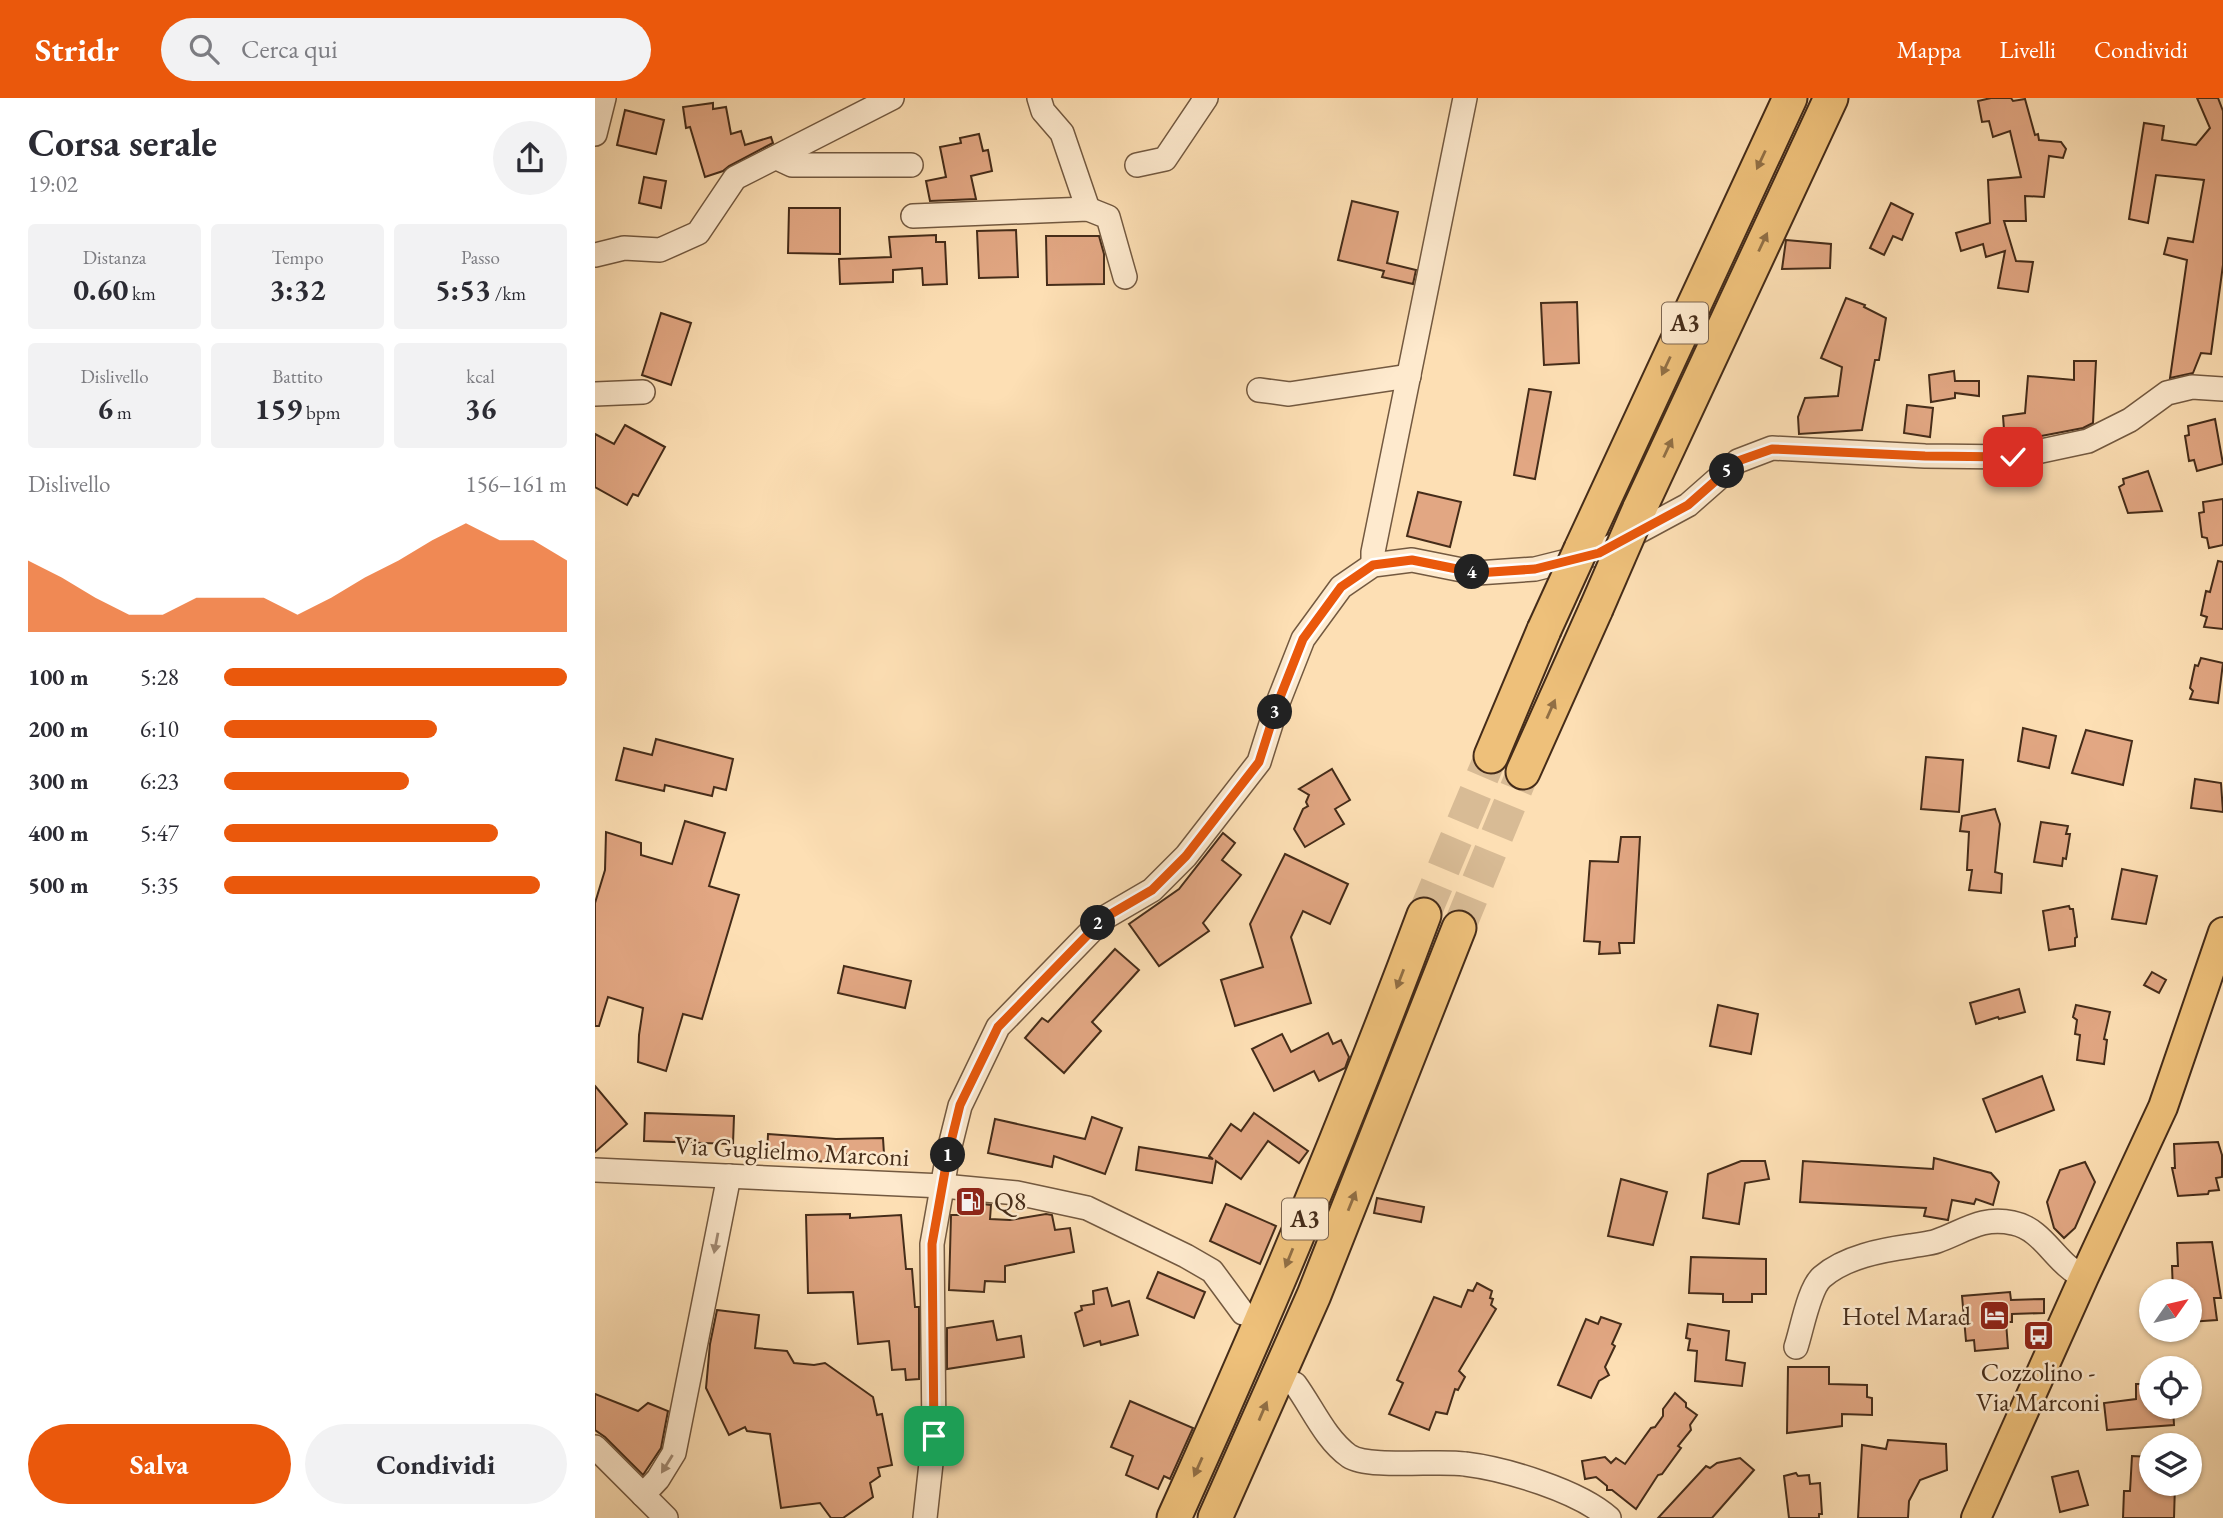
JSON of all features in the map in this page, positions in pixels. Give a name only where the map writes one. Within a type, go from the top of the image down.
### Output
[{"type":"highway","name":"A3","points":[[1491,756],[1544,630],[1790,98]]},
{"type":"highway","name":"A3","points":[[1523,772],[1639,510],[1831,98]]},
{"type":"highway","name":"A3","points":[[1174,1518],[1281,1277],[1424,915]]},
{"type":"highway","name":"A3","points":[[1215,1518],[1314,1295],[1459,928]]},
{"type":"main road","points":[[1976,1518],[2163,1107],[2223,932]]},
{"type":"street","points":[[595,134],[604,98]]},
{"type":"street","points":[[595,255],[624,248],[660,250],[698,233],[735,178],[892,98]]},
{"type":"street","points":[[1039,98],[1044,111],[1062,133],[1088,209]]},
{"type":"street","points":[[1137,165],[1165,159],[1206,98]]},
{"type":"street","points":[[1373,565],[1373,552],[1465,98]]},
{"type":"street","points":[[777,158],[792,165],[911,165]]},
{"type":"street","points":[[913,216],[1088,209],[1108,217],[1125,277]]},
{"type":"street","points":[[1259,390],[1289,394],[1409,376]]},
{"type":"street","points":[[925,1518],[934,1436],[932,1244],[960,1105],[998,1027],[1104,918],[1152,890],[1186,856],[1259,762],[1277,705],[1303,639],[1341,587],[1373,565],[1412,560],[1477,573],[1535,569],[1599,553],[1688,505],[1738,461],[1772,449],[2013,457],[2088,442],[2130,419],[2167,393],[2192,387],[2223,389]]},
{"type":"street","points":[[595,394],[643,391]]},
{"type":"street","name":"Via Guglielmo Marconi","points":[[595,1170],[943,1186],[1017,1194],[1087,1208],[1212,1271],[1243,1313]]},
{"type":"street","points":[[643,1496],[658,1479],[674,1453],[729,1176]]},
{"type":"street","points":[[1796,1346],[1811,1296],[1820,1278],[1847,1263],[1878,1251],[1937,1242],[1958,1230],[1986,1221],[2014,1223],[2034,1231],[2071,1272],[2084,1276]]},
{"type":"street","points":[[1295,1384],[1335,1444],[1350,1457],[1367,1463],[1465,1464],[1508,1473],[1556,1489],[1601,1510],[1609,1518]]},
{"type":"street","points":[[595,1447],[666,1518]]},
{"type":"building","points":[[2011,98],[2013,101],[2025,99],[2035,135],[2038,134],[2039,140],[2061,142],[2066,149],[2063,158],[2049,156],[2044,197],[2025,196],[2026,221],[2004,221],[2016,261],[2033,262],[2028,292],[1998,288],[2005,251],[1986,257],[1983,244],[1961,251],[1956,233],[1990,223],[1988,180],[2021,177],[2010,131],[1993,137],[1989,121],[1982,122],[1978,101]]},
{"type":"building","points":[[2197,98],[2218,98],[2223,111],[2223,265],[2211,354],[2201,353],[2193,373],[2170,378],[2187,260],[2164,254],[2168,238],[2193,242],[2204,180],[2156,175],[2148,223],[2129,219],[2144,123],[2164,126],[2162,140],[2196,145],[2210,128]]},
{"type":"building","points":[[713,103],[713,109],[726,107],[731,134],[741,131],[745,145],[771,137],[773,143],[723,171],[705,177],[690,127],[686,128],[683,107]]},
{"type":"building","points":[[625,110],[664,120],[656,154],[617,145]]},
{"type":"building","points":[[979,134],[983,151],[988,150],[992,171],[971,176],[976,199],[930,201],[926,181],[946,177],[940,147],[961,143],[960,138]]},
{"type":"building","points":[[644,177],[666,181],[661,208],[639,203]]},
{"type":"building","points":[[1352,201],[1398,212],[1387,263],[1416,270],[1413,284],[1382,277],[1384,271],[1338,260]]},
{"type":"building","points":[[1891,203],[1913,214],[1902,240],[1893,236],[1884,255],[1870,248]]},
{"type":"building","points":[[789,208],[840,208],[840,254],[788,253]]},
{"type":"building","points":[[1016,230],[1018,277],[979,278],[977,231]]},
{"type":"building","points":[[936,235],[936,242],[945,242],[947,284],[923,285],[922,268],[893,270],[893,282],[840,284],[839,259],[891,257],[889,237]]},
{"type":"building","points":[[1046,236],[1099,236],[1104,254],[1104,284],[1047,285]]},
{"type":"building","points":[[1786,240],[1831,244],[1830,268],[1782,269]]},
{"type":"building","points":[[1846,298],[1865,305],[1864,307],[1886,318],[1862,430],[1799,434],[1798,417],[1805,398],[1838,396],[1842,367],[1821,358]]},
{"type":"building","points":[[1577,302],[1579,363],[1544,365],[1541,303]]},
{"type":"building","points":[[661,313],[691,323],[671,385],[642,375]]},
{"type":"building","points":[[2074,361],[2096,361],[2093,423],[2083,428],[2005,443],[2003,416],[2025,413],[2028,376],[2074,380]]},
{"type":"building","points":[[1954,371],[1955,381],[1979,381],[1979,396],[1955,393],[1955,398],[1931,402],[1929,375]]},
{"type":"building","points":[[1529,389],[1551,392],[1535,479],[1514,475]]},
{"type":"building","points":[[1907,405],[1933,408],[1930,437],[1904,433]]},
{"type":"building","points":[[2215,419],[2223,464],[2197,471],[2194,460],[2189,461],[2185,436],[2189,435],[2188,426]]},
{"type":"building","points":[[625,425],[665,447],[638,496],[633,494],[627,505],[595,487],[595,434],[614,444]]},
{"type":"building","points":[[2148,471],[2162,511],[2128,513],[2119,487],[2124,484],[2123,479]]},
{"type":"building","points":[[1418,492],[1461,502],[1450,547],[1407,536]]},
{"type":"building","points":[[2223,499],[2223,545],[2209,548],[2207,538],[2202,537],[2199,513],[2204,512],[2203,502]]},
{"type":"building","points":[[2218,561],[2223,562],[2223,629],[2204,627],[2207,617],[2201,615],[2206,591],[2210,592]]},
{"type":"building","points":[[2201,658],[2223,663],[2218,703],[2190,699],[2195,665],[2198,666]]},
{"type":"building","points":[[2023,728],[2056,736],[2049,768],[2018,761]]},
{"type":"building","points":[[2086,730],[2132,741],[2123,785],[2072,773]]},
{"type":"building","points":[[656,739],[733,759],[726,790],[714,787],[712,796],[665,785],[664,791],[616,780],[624,748],[652,755]]},
{"type":"building","points":[[1926,757],[1963,760],[1959,812],[1921,809]]},
{"type":"building","points":[[1332,769],[1350,800],[1335,809],[1344,824],[1305,847],[1294,829],[1303,809],[1308,806],[1306,802],[1309,795],[1299,789]]},
{"type":"building","points":[[2195,779],[2221,783],[2223,812],[2191,808]]},
{"type":"building","points":[[1995,809],[2000,824],[1995,872],[2002,874],[2001,893],[1969,890],[1972,870],[1967,870],[1969,832],[1960,831],[1962,816]]},
{"type":"building","points":[[685,821],[725,833],[709,886],[739,895],[702,1019],[683,1014],[666,1071],[638,1062],[643,1008],[608,997],[599,1026],[595,1026],[595,903],[605,870],[606,832],[641,843],[641,855],[672,864]]},
{"type":"building","points":[[2041,822],[2068,826],[2066,834],[2070,834],[2066,859],[2063,858],[2062,866],[2034,862]]},
{"type":"building","points":[[1223,833],[1235,843],[1222,860],[1241,875],[1203,923],[1209,931],[1159,966],[1129,924],[1179,889]]},
{"type":"building","points":[[1621,837],[1640,837],[1634,943],[1619,943],[1620,953],[1599,954],[1600,942],[1584,941],[1590,861],[1618,862]]},
{"type":"building","points":[[1285,854],[1348,884],[1330,924],[1303,911],[1291,937],[1311,1003],[1235,1026],[1221,980],[1263,967],[1250,924]]},
{"type":"building","points":[[2122,869],[2157,876],[2146,924],[2112,919]]},
{"type":"building","points":[[2069,906],[2073,909],[2077,937],[2075,946],[2049,950],[2043,911]]},
{"type":"building","points":[[1115,949],[1139,970],[1092,1022],[1101,1031],[1064,1073],[1025,1038],[1042,1018],[1048,1022]]},
{"type":"building","points":[[844,966],[911,981],[905,1008],[838,993]]},
{"type":"building","points":[[2152,972],[2166,980],[2159,993],[2144,985]]},
{"type":"building","points":[[2019,989],[2025,1012],[1976,1024],[1970,1003]]},
{"type":"building","points":[[1718,1005],[1758,1014],[1751,1054],[1710,1046]]},
{"type":"building","points":[[2076,1005],[2110,1012],[2104,1039],[2107,1040],[2104,1064],[2077,1060],[2080,1035],[2075,1034],[2077,1020],[2073,1017]]},
{"type":"building","points":[[1328,1033],[1333,1044],[1341,1040],[1349,1057],[1345,1068],[1319,1081],[1314,1071],[1274,1091],[1252,1049],[1282,1034],[1291,1052]]},
{"type":"building","points":[[2042,1076],[2054,1110],[1996,1132],[1983,1099]]},
{"type":"building","points":[[595,1086],[627,1124],[595,1152]]},
{"type":"building","points":[[645,1113],[734,1116],[733,1144],[644,1141]]},
{"type":"building","points":[[1254,1113],[1308,1151],[1299,1163],[1268,1141],[1241,1179],[1216,1161],[1212,1183],[1136,1170],[1139,1147],[1213,1159],[1209,1156],[1231,1124],[1241,1131]]},
{"type":"building","points":[[1092,1117],[1122,1128],[1105,1174],[1054,1156],[1052,1167],[988,1153],[995,1119],[1085,1139]]},
{"type":"building","points":[[768,1134],[836,1139],[883,1138],[884,1154],[830,1154],[830,1162],[767,1158]]},
{"type":"building","points":[[2218,1142],[2222,1155],[2222,1177],[2216,1178],[2219,1190],[2209,1191],[2208,1194],[2178,1196],[2172,1168],[2175,1168],[2174,1144]]},
{"type":"building","points":[[1934,1158],[1991,1173],[1999,1182],[1993,1205],[1976,1199],[1974,1204],[1952,1200],[1948,1220],[1924,1216],[1926,1208],[1800,1202],[1803,1161],[1933,1169]]},
{"type":"building","points":[[1741,1161],[1765,1161],[1769,1179],[1745,1183],[1739,1224],[1703,1218],[1708,1174]]},
{"type":"building","points":[[2085,1162],[2095,1182],[2075,1228],[2064,1238],[2054,1228],[2047,1202],[2060,1170]]},
{"type":"building","points":[[1621,1179],[1667,1192],[1653,1245],[1608,1236]]},
{"type":"building","points":[[1377,1198],[1424,1207],[1421,1222],[1374,1213]]},
{"type":"building","points":[[966,1202],[991,1205],[990,1219],[1010,1220],[1052,1215],[1055,1230],[1070,1228],[1074,1252],[1005,1266],[1005,1282],[985,1281],[984,1292],[949,1290],[951,1215],[966,1215]]},
{"type":"building","points":[[1226,1204],[1276,1226],[1260,1264],[1210,1241]]},
{"type":"building","points":[[850,1214],[850,1218],[901,1215],[906,1269],[912,1269],[915,1307],[919,1307],[919,1379],[906,1380],[905,1369],[892,1370],[889,1341],[858,1344],[853,1292],[808,1293],[806,1215]]},
{"type":"building","points":[[2212,1242],[2221,1298],[2214,1298],[2217,1320],[2202,1321],[2202,1279],[2172,1279],[2172,1266],[2178,1266],[2177,1243]]},
{"type":"building","points":[[1691,1257],[1766,1259],[1766,1294],[1752,1294],[1752,1302],[1723,1302],[1723,1294],[1689,1293]]},
{"type":"building","points":[[1158,1272],[1205,1292],[1194,1318],[1147,1298]]},
{"type":"building","points":[[1477,1283],[1492,1291],[1491,1305],[1496,1309],[1459,1371],[1465,1377],[1458,1390],[1455,1389],[1447,1414],[1436,1412],[1429,1430],[1389,1414],[1403,1383],[1397,1380],[1434,1297],[1461,1307],[1468,1290],[1473,1291]]},
{"type":"building","points":[[1107,1288],[1112,1306],[1129,1301],[1138,1335],[1101,1345],[1100,1341],[1084,1346],[1075,1313],[1082,1310],[1081,1306],[1094,1304],[1093,1291]]},
{"type":"building","points":[[2010,1292],[2011,1300],[2044,1299],[2044,1313],[2012,1314],[2012,1322],[2006,1322],[2008,1348],[1975,1351],[1974,1340],[1966,1341],[1962,1296]]},
{"type":"building","points":[[717,1310],[759,1315],[755,1348],[787,1351],[794,1363],[825,1363],[873,1397],[877,1415],[882,1414],[892,1465],[878,1468],[880,1476],[870,1483],[873,1497],[843,1518],[831,1518],[820,1503],[781,1508],[770,1434],[747,1431],[745,1427],[729,1435],[706,1388],[710,1344]]},
{"type":"building","points":[[1601,1317],[1621,1324],[1605,1367],[1609,1375],[1599,1381],[1591,1398],[1558,1385],[1586,1319],[1598,1324]]},
{"type":"building","points":[[993,1321],[997,1340],[1021,1336],[1024,1357],[947,1369],[947,1328]]},
{"type":"building","points":[[1688,1324],[1729,1331],[1726,1360],[1745,1363],[1742,1386],[1695,1381],[1697,1351],[1688,1350]]},
{"type":"building","points":[[1788,1367],[1829,1367],[1829,1384],[1867,1385],[1867,1397],[1872,1398],[1872,1415],[1842,1414],[1842,1426],[1787,1433]]},
{"type":"building","points":[[2136,1384],[2139,1384],[2139,1419],[2174,1419],[2174,1425],[2107,1430],[2104,1403],[2136,1399]]},
{"type":"building","points":[[1675,1393],[1686,1403],[1686,1407],[1697,1415],[1690,1425],[1691,1430],[1678,1446],[1681,1448],[1662,1474],[1658,1475],[1636,1509],[1612,1490],[1607,1490],[1607,1486],[1596,1477],[1585,1479],[1582,1461],[1605,1457],[1611,1463],[1616,1458],[1625,1464],[1663,1416],[1663,1409]]},
{"type":"building","points":[[595,1394],[638,1411],[648,1403],[668,1411],[661,1448],[643,1475],[595,1430]]},
{"type":"building","points":[[1130,1401],[1193,1428],[1170,1479],[1164,1476],[1158,1489],[1126,1475],[1133,1456],[1111,1447]]},
{"type":"building","points":[[1888,1440],[1946,1444],[1947,1470],[1920,1480],[1909,1501],[1908,1518],[1858,1518],[1862,1445],[1886,1449]]},
{"type":"building","points":[[2132,1456],[2139,1456],[2139,1496],[2175,1496],[2174,1518],[2123,1518],[2124,1491],[2130,1491]]},
{"type":"building","points":[[1740,1458],[1754,1470],[1712,1518],[1658,1518],[1706,1466],[1710,1468],[1717,1463]]},
{"type":"building","points":[[2078,1471],[2088,1505],[2060,1512],[2052,1477]]},
{"type":"building","points":[[1796,1473],[1798,1476],[1809,1475],[1810,1484],[1820,1483],[1822,1514],[1819,1514],[1819,1518],[1789,1518],[1784,1476]]},
{"type":"tunnel","points":[[1424,915],[1491,756]]},
{"type":"tunnel","points":[[1459,928],[1523,772]]},
{"type":"place","name":"Q8","points":[[971,1201]]},
{"type":"place","name":"Hotel Marad","points":[[1994,1316]]},
{"type":"place","name":"Cozzolino - Via Marconi","points":[[2038,1336]]},
{"type":"route","points":[[934,1436],[932,1244],[960,1105],[998,1027],[1104,918],[1152,890],[1186,856],[1259,762],[1277,705],[1303,639],[1341,587],[1373,565],[1412,560],[1477,573],[1535,569],[1599,553],[1688,505],[1738,461],[1772,449],[2013,457]]}]
